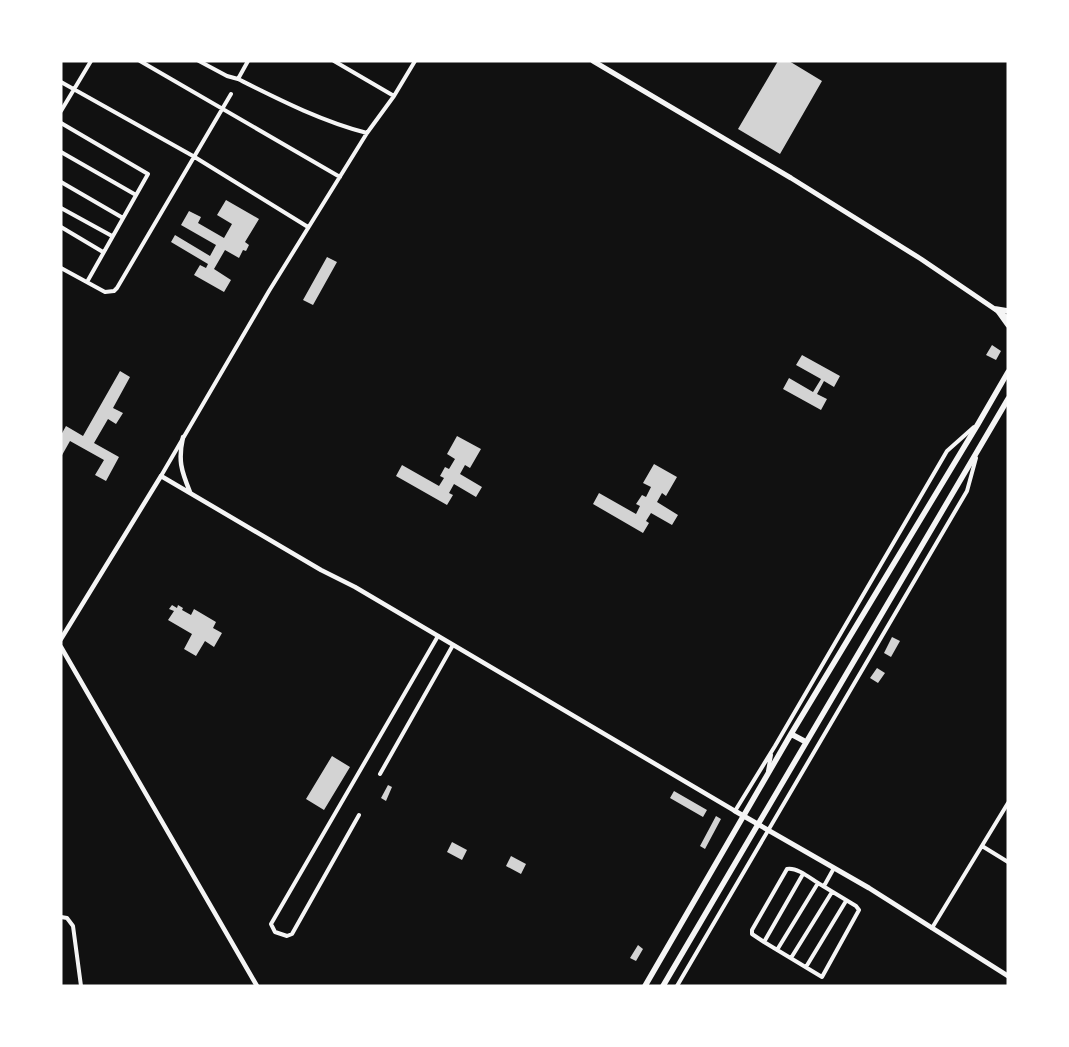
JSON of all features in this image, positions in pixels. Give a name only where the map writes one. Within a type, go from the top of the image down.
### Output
[{"type":"main road","points":[[593,61],[791,178],[921,259],[1008,318]]},
{"type":"main road","points":[[997,310],[1008,311]]},
{"type":"main road","points":[[997,310],[1008,325]]},
{"type":"main road","points":[[645,986],[767,774],[1008,372]]},
{"type":"main road","points":[[663,986],[1008,400]]},
{"type":"main road","points":[[791,734],[806,742]]},
{"type":"main road","points":[[735,811],[869,888],[1008,976]]},
{"type":"street","points":[[61,112],[91,61]]},
{"type":"street","points":[[140,61],[340,177]]},
{"type":"street","points":[[199,61],[304,112],[367,133]]},
{"type":"street","points":[[238,79],[248,61]]},
{"type":"street","points":[[334,61],[394,96]]},
{"type":"street","points":[[61,640],[99,580],[308,227],[415,61]]},
{"type":"street","points":[[61,82],[193,156],[308,227]]},
{"type":"street","points":[[61,268],[105,292],[114,291],[117,288],[231,94]]},
{"type":"street","points":[[61,123],[148,174],[87,282]]},
{"type":"street","points":[[61,152],[136,196]]},
{"type":"street","points":[[61,182],[123,218]]},
{"type":"street","points":[[61,208],[112,236]]},
{"type":"street","points":[[61,227],[104,252]]},
{"type":"street","points":[[161,476],[735,811],[947,451],[978,424]]},
{"type":"street","points":[[183,437],[180,464],[191,493]]},
{"type":"street","points":[[677,986],[966,491],[978,448]]},
{"type":"street","points":[[359,815],[292,934],[287,936],[275,932],[271,924],[438,636]]},
{"type":"street","points":[[380,774],[453,645]]},
{"type":"street","points":[[61,647],[256,986]]},
{"type":"street","points":[[767,774],[772,751]]},
{"type":"street","points":[[932,928],[1008,803]]},
{"type":"street","points":[[982,846],[1008,862]]},
{"type":"street","points":[[793,868],[824,886],[856,906],[859,910],[823,976],[820,976],[754,936],[752,930],[787,869],[793,868]]},
{"type":"street","points":[[824,886],[834,868]]},
{"type":"street","points":[[764,942],[802,874]]},
{"type":"street","points":[[777,950],[818,884]]},
{"type":"street","points":[[791,958],[832,892]]},
{"type":"street","points":[[806,967],[846,901]]},
{"type":"street","points":[[61,917],[67,918],[73,926],[81,986]]},
{"type":"building","points":[[778,61],[789,61],[822,81],[780,154],[738,129]]},
{"type":"building","points":[[226,200],[259,219],[245,242],[249,245],[246,251],[243,250],[239,258],[225,250],[214,269],[231,280],[224,292],[194,275],[200,265],[206,268],[208,264],[171,242],[175,235],[210,256],[216,245],[181,225],[189,211],[201,217],[198,223],[224,238],[232,224],[217,215]]},
{"type":"building","points":[[327,257],[337,262],[313,305],[303,300]]},
{"type":"building","points":[[992,345],[1001,351],[996,360],[986,355]]},
{"type":"building","points":[[802,355],[840,376],[834,387],[824,381],[817,394],[827,399],[821,410],[783,389],[789,378],[813,392],[821,379],[796,365]]},
{"type":"building","points":[[120,371],[130,377],[113,408],[123,413],[116,424],[108,419],[94,443],[119,457],[106,481],[95,475],[104,460],[70,441],[61,457],[61,435],[66,426],[83,436]]},
{"type":"building","points":[[457,436],[481,449],[470,468],[465,465],[460,474],[482,487],[476,497],[454,484],[449,493],[453,495],[447,505],[396,476],[402,465],[439,486],[444,478],[440,476],[445,467],[449,469],[455,459],[447,454]]},
{"type":"building","points":[[654,464],[677,477],[666,496],[662,493],[657,502],[678,515],[672,525],[651,513],[646,521],[649,523],[643,533],[593,504],[599,493],[636,514],[640,506],[636,504],[642,495],[646,497],[651,487],[643,483]]},
{"type":"building","points":[[172,605],[177,608],[178,605],[183,608],[182,610],[191,615],[194,609],[216,622],[213,628],[222,633],[214,647],[205,641],[196,656],[184,649],[192,634],[168,620],[174,611],[169,609]]},
{"type":"building","points":[[892,637],[900,641],[891,657],[884,653]]},
{"type":"building","points":[[877,668],[885,673],[878,683],[870,678]]},
{"type":"building","points":[[332,756],[350,767],[324,810],[306,799]]},
{"type":"building","points":[[388,785],[392,787],[386,801],[381,798]]},
{"type":"building","points":[[674,791],[707,810],[703,817],[670,798]]},
{"type":"building","points":[[716,816],[721,819],[705,849],[700,846]]},
{"type":"building","points":[[452,842],[467,850],[462,860],[447,852]]},
{"type":"building","points":[[511,856],[526,864],[521,874],[506,866]]},
{"type":"building","points":[[638,945],[643,949],[636,961],[630,958]]}]
